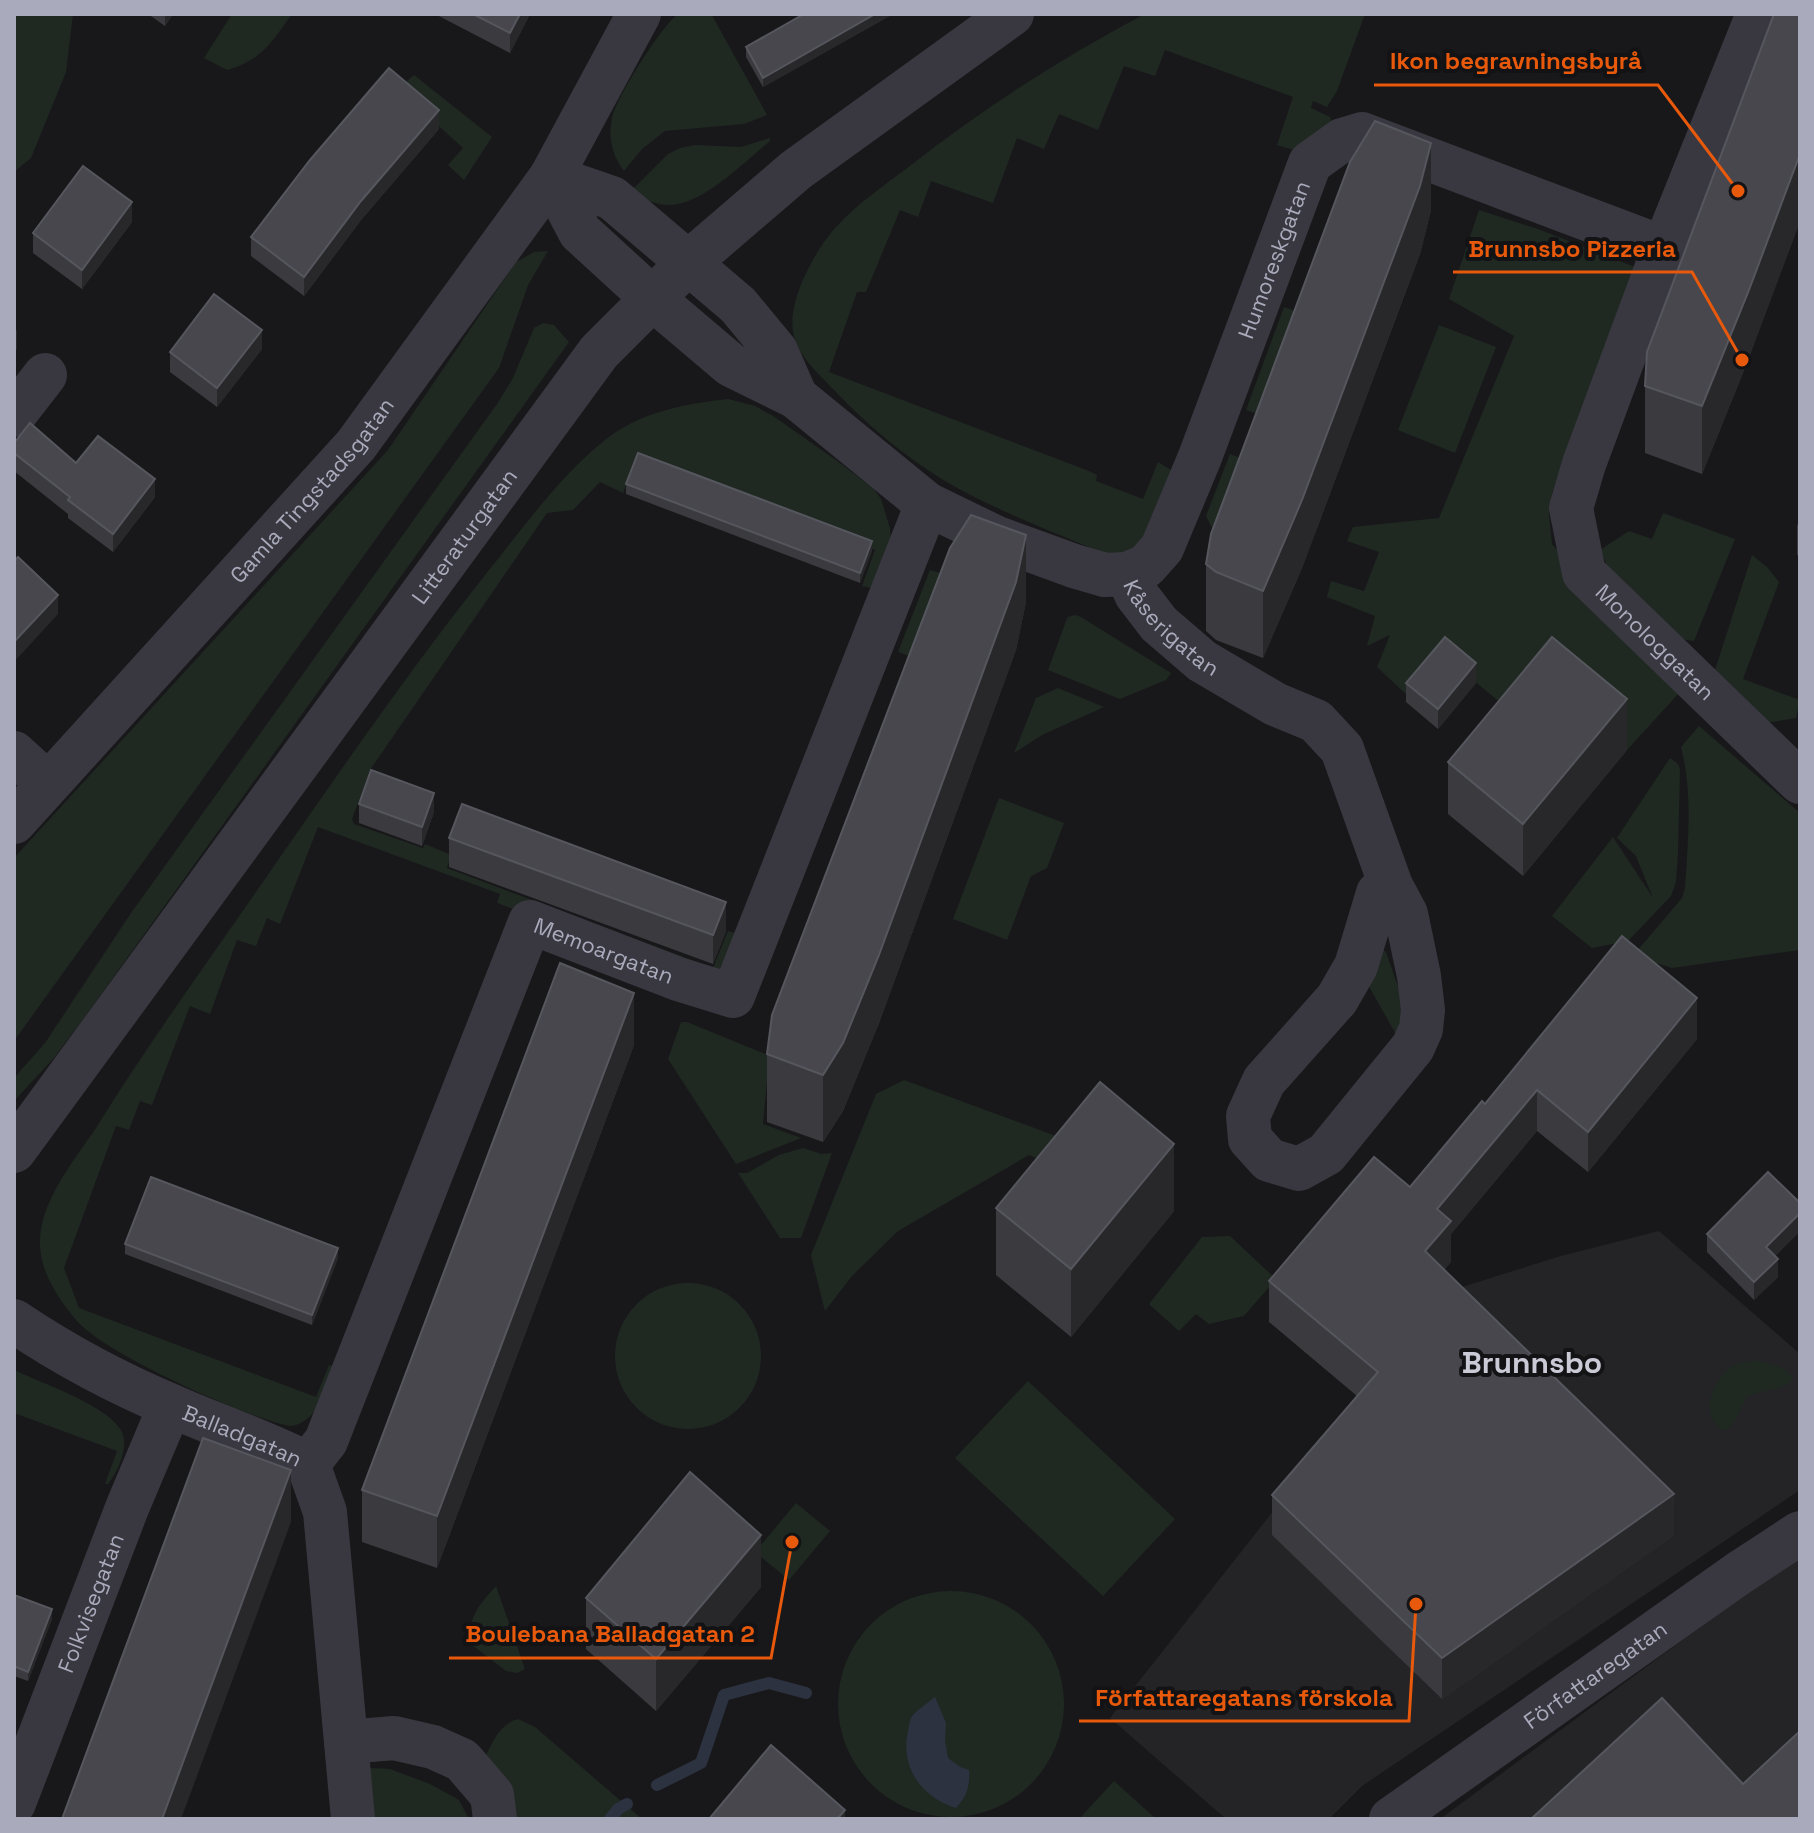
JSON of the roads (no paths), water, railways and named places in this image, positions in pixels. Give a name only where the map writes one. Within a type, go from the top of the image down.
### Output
[{"type":"street","name":"Gamla Tingstadsgatan","points":[[14,822],[356,445],[551,177],[639,14]]},
{"type":"street","name":"Litteraturgatan","points":[[14,1151],[599,352],[689,262],[796,170],[1012,14]]},
{"type":"street","points":[[1664,248],[1758,14]]},
{"type":"street","name":"Humoreskgatan","points":[[1127,574],[1146,566],[1162,548],[1200,457],[1310,163],[1349,120],[1362,134],[1664,248]]},
{"type":"street","name":"Kåserigatan","points":[[551,177],[612,198],[738,305],[776,351],[796,397]]},
{"type":"street","name":"Kåserigatan","points":[[551,177],[580,232],[731,365],[796,397],[927,504],[997,538],[1074,566],[1105,575],[1127,574],[1136,594],[1159,624],[1202,661],[1275,704],[1316,721],[1342,749],[1391,886],[1406,914],[1419,976],[1423,1010],[1421,1029],[1413,1047],[1326,1154],[1299,1169],[1269,1160],[1250,1139],[1248,1116],[1264,1081],[1337,999],[1356,966],[1378,893],[1391,886]]},
{"type":"street","name":"Monologgatan","points":[[1664,248],[1574,493],[1571,508],[1584,573],[1619,610],[1793,761]]},
{"type":"street","points":[[14,415],[45,375]]},
{"type":"street","name":"Memoargatan","points":[[308,1464],[326,1441],[530,922],[678,979],[733,996],[927,504]]},
{"type":"street","points":[[14,753],[47,783]]},
{"type":"street","name":"Balladgatan","points":[[14,1321],[52,1346],[170,1406],[268,1444],[308,1464],[325,1512],[353,1819]]},
{"type":"street","name":"Folkvisegatan","points":[[14,1803],[127,1508],[170,1406]]},
{"type":"street","name":"Författaregatan","points":[[1391,1819],[1800,1533]]},
{"type":"street","points":[[346,1742],[394,1738],[433,1747],[462,1760],[492,1795],[495,1819]]},
{"type":"water","points":[[935,1697],[946,1723],[948,1758],[969,1770],[967,1790],[956,1808],[923,1788],[907,1757],[911,1718]]},
{"type":"waterway","points":[[657,1785],[701,1763],[724,1695],[769,1683],[806,1693]]},
{"type":"waterway","points":[[610,1819],[627,1804]]},
{"type":"place","name":"Ikon begravningsbyrå","points":[[1738,191]]},
{"type":"place","name":"Brunnsbo Pizzeria","points":[[1742,360]]},
{"type":"place","name":"Boulebana Balladgatan 2","points":[[792,1542]]},
{"type":"place","name":"Författaregatans förskola","points":[[1416,1604]]},
{"type":"district","name":"Brunnsbo","points":[[1532,1363]]}]
